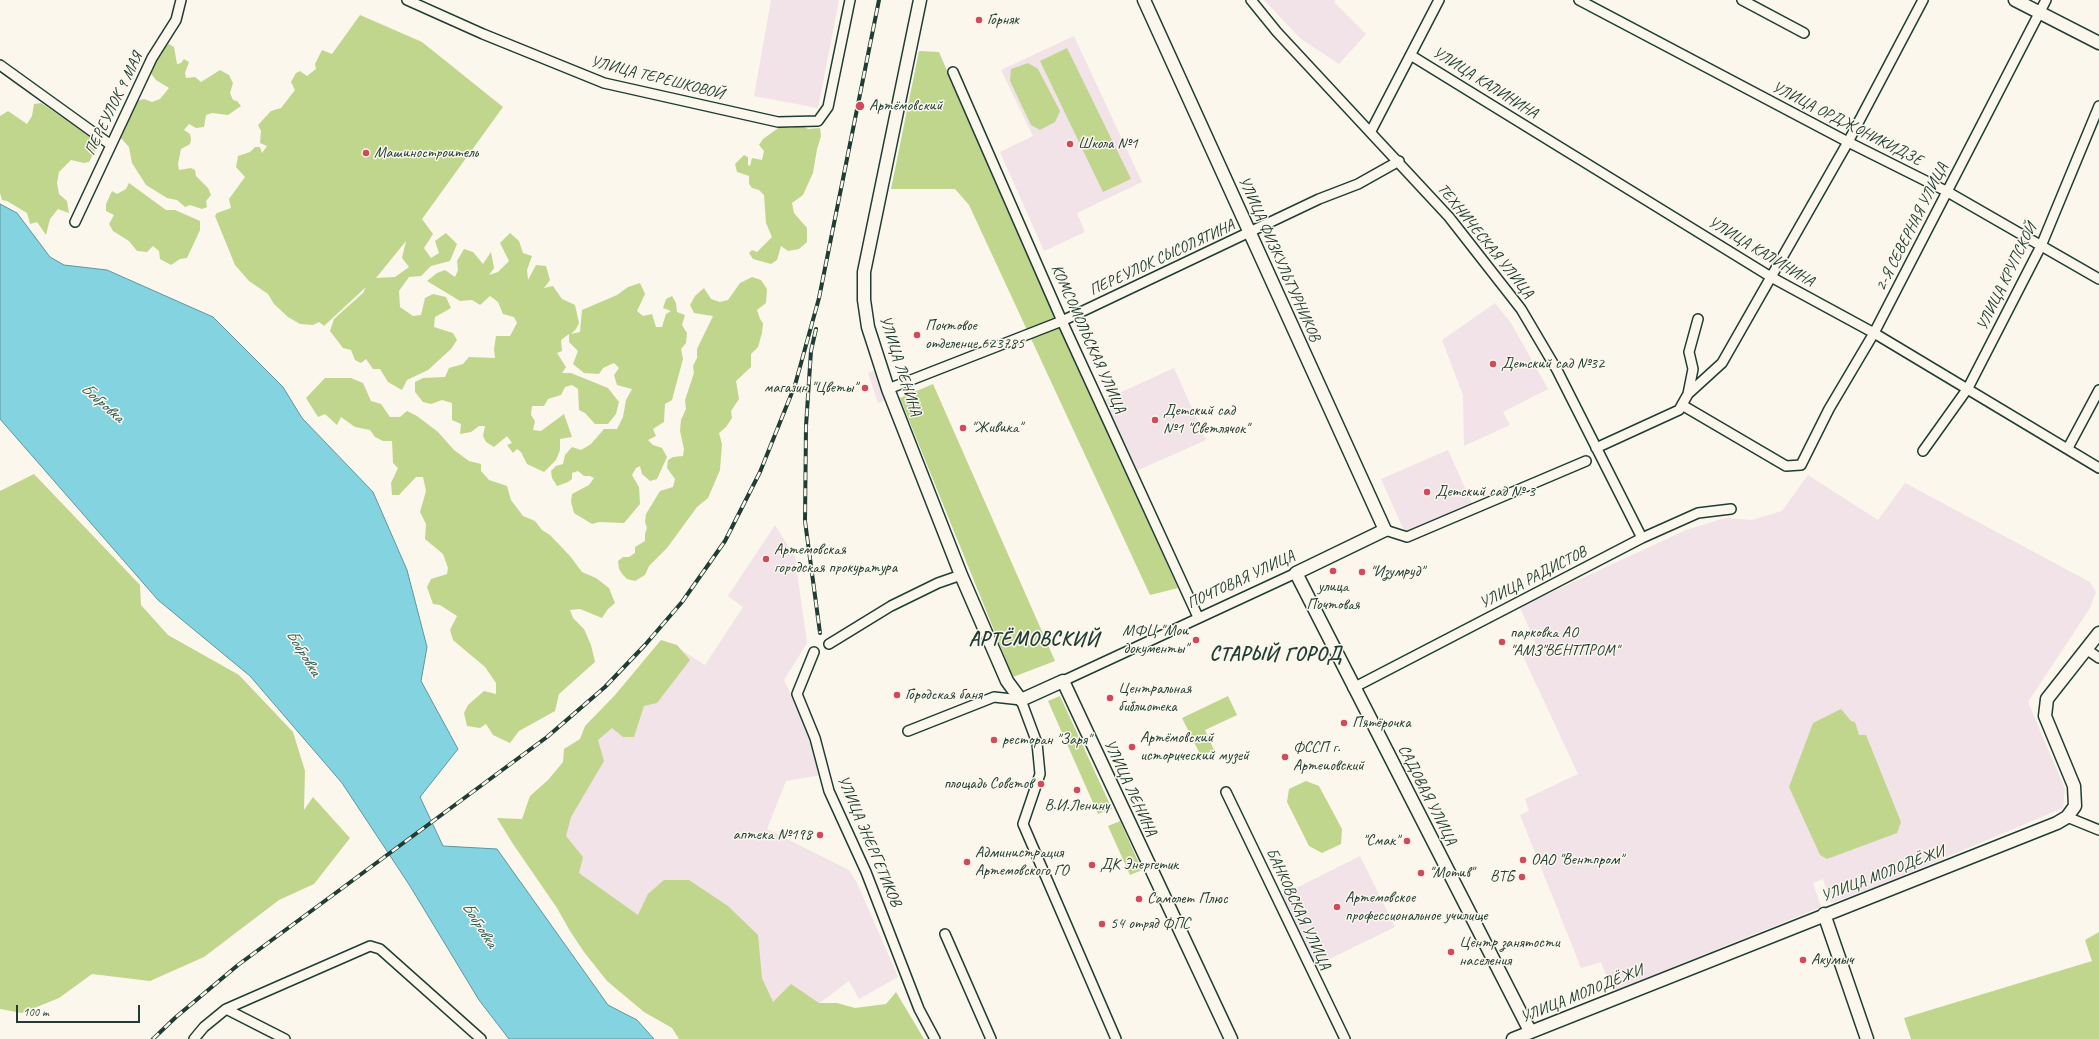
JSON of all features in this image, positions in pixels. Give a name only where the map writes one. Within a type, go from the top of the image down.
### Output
[{"type":"street","name":"ПЕРЕУЛОК 9 МАЯ","points":[[75,222],[152,58],[176,20],[181,0]]},
{"type":"street","name":"УЛИЦА ТЕРЕШКОВОЙ","points":[[407,0],[483,34],[604,83],[778,122],[818,121],[828,107],[850,0]]},
{"type":"street","name":"УЛИЦА ЛЕНИНА","points":[[920,0],[864,272],[864,300],[868,327],[888,389],[961,575],[1007,680],[1020,700]]},
{"type":"street","name":"УЛИЦА ФИЗКУЛЬТУРНИКОВ","points":[[1144,0],[1385,530]]},
{"type":"street","name":"ТЕХНИЧЕСКАЯ УЛИЦА","points":[[1251,0],[1277,32],[1371,131],[1449,217],[1521,309],[1557,370],[1642,538]]},
{"type":"street","points":[[1371,131],[1412,56],[1440,0]]},
{"type":"street","name":"УЛИЦА ОРДЖОНИКИДЗЕ","points":[[1579,0],[1946,192],[2099,279]]},
{"type":"street","points":[[1742,0],[1804,33]]},
{"type":"street","points":[[1688,394],[1722,363],[1848,142],[1923,0]]},
{"type":"street","points":[[2015,0],[2099,43]]},
{"type":"street","name":"2-Я СЕВЕРНАЯ УЛИЦА","points":[[1682,405],[1786,466],[1801,465],[1829,410],[1874,333],[2046,0]]},
{"type":"street","name":"УЛИЦА КАЛИНИНА","points":[[1412,56],[1771,277],[1874,333],[1968,388],[2099,468]]},
{"type":"street","points":[[0,65],[111,145]]},
{"type":"street","name":"КОМСОМОЛЬСКАЯ УЛИЦА","points":[[953,72],[1062,321],[1198,618]]},
{"type":"street","name":"УЛИЦА КРУПСКОЙ","points":[[1923,451],[1968,388],[2041,246],[2099,106]]},
{"type":"street","name":"ПЕРЕУЛОК СЫСОЛЯТИНА","points":[[888,389],[1062,321],[1319,199],[1358,184],[1398,161]]},
{"type":"street","points":[[1596,448],[1680,410],[1688,394],[1693,369],[1689,352],[1698,319]]},
{"type":"street","points":[[2068,448],[2099,390]]},
{"type":"street","points":[[1385,530],[1407,537],[1586,461]]},
{"type":"street","name":"УЛИЦА РАДИСТОВ","points":[[1353,688],[1642,538],[1698,513],[1731,509]]},
{"type":"street","name":"ПОЧТОВАЯ УЛИЦА","points":[[1020,700],[1296,573],[1385,530]]},
{"type":"street","name":"САДОВАЯ УЛИЦА","points":[[1296,573],[1353,688],[1530,1031]]},
{"type":"street","points":[[829,644],[891,606],[938,583],[961,575]]},
{"type":"street","points":[[2099,633],[2046,699],[2045,710],[2045,716],[2074,786],[2075,806],[2067,817],[2099,830]]},
{"type":"street","points":[[2086,649],[2099,658]]},
{"type":"street","name":"УЛИЦА ЭНЕРГЕТИКОВ","points":[[814,652],[797,694],[815,738],[829,791],[866,872],[919,1009],[935,1039]]},
{"type":"street","name":"УЛИЦА ЛЕНИНА","points":[[1063,680],[1230,1039]]},
{"type":"street","points":[[908,731],[994,697],[1020,700],[1037,743],[1040,774],[1023,824],[1116,1039]]},
{"type":"street","name":"БАНКОВСКАЯ УЛИЦА","points":[[1226,792],[1345,1039]]},
{"type":"street","name":"УЛИЦА МОЛОДЁЖИ","points":[[1513,1039],[1824,914],[2050,826],[2067,817]]},
{"type":"street","points":[[1824,914],[1867,1039]]},
{"type":"street","points":[[945,934],[991,1039]]},
{"type":"street","points":[[194,1039],[204,1027],[226,1008],[370,946],[380,949],[481,1039]]},
{"type":"street","points":[[226,1008],[285,1039]]},
{"type":"shaded area","points":[[771,0],[839,0],[818,108],[754,96]]},
{"type":"shaded area","points":[[1264,0],[1335,0],[1334,2],[1366,34],[1339,64],[1301,39]]},
{"type":"shaded area","name":"Школа №1","points":[[1074,36],[1142,182],[1077,213],[1085,232],[1044,251],[1000,152],[1033,136],[1001,70]]},
{"type":"shaded area","name":"Детский сад №32","points":[[1495,303],[1511,323],[1548,389],[1503,412],[1510,425],[1464,446],[1463,395],[1442,340]]},
{"type":"shaded area","name":"Детский сад №1 \"Светлячок\"","points":[[1174,368],[1206,440],[1136,471],[1104,400]]},
{"type":"shaded area","points":[[878,369],[888,399],[878,403],[868,373]]},
{"type":"shaded area","name":"Детский сад № 3","points":[[1448,450],[1473,506],[1406,535],[1381,479]]},
{"type":"shaded area","points":[[1808,475],[1878,520],[1905,483],[2090,582],[2096,592],[2090,608],[2028,702],[2065,789],[2063,808],[1878,886],[1831,903],[1823,879],[1813,883],[1821,907],[1613,991],[1601,962],[1581,968],[1520,815],[1529,811],[1525,799],[1578,774],[1523,656],[1537,647],[1520,607],[1686,530],[1725,518],[1752,520],[1782,511]]},
{"type":"shaded area","points":[[775,525],[795,557],[807,643],[784,680],[809,733],[821,775],[786,781],[767,829],[849,870],[857,883],[898,977],[859,999],[849,981],[772,1039],[575,878],[535,814],[595,729],[678,648],[705,665],[743,607],[728,596]]},
{"type":"shaded area","points":[[1360,856],[1395,927],[1313,967],[1278,897]]},
{"type":"green space","name":"Машиностроитель","points":[[360,15],[422,42],[503,107],[422,219],[433,234],[424,248],[431,258],[439,253],[435,241],[446,233],[457,244],[450,261],[431,266],[421,276],[409,277],[399,291],[400,307],[413,316],[421,315],[425,298],[433,294],[446,297],[451,308],[435,317],[434,327],[453,333],[457,340],[451,349],[428,370],[407,380],[402,390],[388,382],[380,369],[373,369],[366,359],[361,363],[355,360],[351,350],[343,348],[330,331],[334,319],[363,293],[366,287],[324,326],[319,322],[313,325],[300,324],[288,317],[274,304],[268,294],[249,281],[235,265],[215,216],[217,213],[231,208],[229,199],[245,177],[236,167],[238,156],[250,152],[255,147],[260,147],[262,153],[267,146],[260,143],[261,131],[258,125],[271,111],[281,108],[295,90],[291,82],[296,73],[300,71],[307,76],[316,69],[315,64],[322,50],[332,54]],"holes":[[[406,241],[402,258],[409,267],[395,277],[376,278]]]},
{"type":"green space","points":[[169,44],[174,47],[177,64],[181,63],[184,59],[189,62],[185,73],[186,78],[195,77],[201,82],[220,70],[229,75],[233,83],[230,93],[233,100],[237,101],[241,106],[228,115],[212,113],[206,115],[204,127],[196,128],[189,124],[184,130],[190,134],[191,139],[190,144],[181,149],[178,164],[179,170],[191,168],[195,170],[196,176],[208,188],[211,195],[206,201],[207,207],[202,209],[190,205],[185,207],[177,200],[167,198],[146,185],[132,163],[129,147],[120,137],[126,128],[127,111],[134,110],[136,101],[144,99],[152,102],[160,99],[169,88],[156,80],[149,71],[160,51]]},
{"type":"green space","points":[[1067,48],[1131,179],[1103,192],[1040,61]]},
{"type":"green space","points":[[919,51],[939,52],[1001,196],[1178,588],[1150,595],[969,205],[955,189],[891,189]]},
{"type":"green space","points":[[1028,63],[1038,69],[1060,111],[1055,122],[1040,130],[1031,125],[1010,81],[1011,69]]},
{"type":"green space","points":[[41,103],[95,140],[97,147],[89,162],[84,163],[71,160],[59,172],[57,183],[59,194],[67,201],[69,213],[58,209],[50,219],[46,235],[37,222],[30,224],[27,213],[7,201],[2,200],[0,193],[0,116],[8,111],[27,124],[32,116],[34,104]]},
{"type":"green space","points":[[801,125],[808,129],[820,128],[821,136],[813,173],[803,195],[792,203],[794,213],[807,228],[807,242],[799,249],[788,251],[781,246],[777,260],[771,264],[753,259],[749,253],[752,250],[757,252],[772,237],[766,223],[764,195],[759,190],[752,188],[749,184],[749,176],[737,172],[735,164],[744,155],[748,157],[748,165],[750,166],[752,158],[762,160],[764,151],[759,145],[763,139],[781,126],[791,128]]},
{"type":"green space","points":[[129,183],[166,210],[175,210],[200,221],[200,230],[187,258],[180,259],[171,265],[160,259],[159,251],[153,246],[147,252],[137,251],[129,241],[113,231],[109,224],[114,215],[106,211],[106,204],[112,191],[117,194],[126,189]]},
{"type":"green space","points":[[510,233],[519,241],[523,253],[532,256],[527,270],[528,280],[536,265],[546,266],[550,280],[544,288],[553,286],[562,299],[575,305],[579,323],[571,334],[580,332],[582,310],[617,295],[628,287],[640,283],[645,294],[637,311],[643,316],[652,314],[656,327],[662,327],[666,314],[671,311],[663,308],[666,299],[672,296],[676,303],[677,312],[685,315],[682,325],[687,333],[686,343],[681,349],[683,359],[672,400],[665,404],[664,422],[653,429],[656,436],[648,440],[653,445],[662,448],[667,457],[657,479],[650,481],[642,474],[640,466],[636,468],[632,475],[639,487],[640,504],[624,523],[599,522],[592,524],[574,513],[571,502],[572,494],[589,485],[594,478],[584,476],[578,471],[572,473],[572,479],[568,482],[557,486],[552,478],[551,471],[556,466],[563,464],[565,455],[572,447],[581,450],[591,444],[604,429],[617,429],[623,417],[626,400],[632,389],[617,385],[614,375],[619,368],[614,363],[603,368],[599,374],[584,373],[573,364],[578,351],[569,342],[569,334],[561,340],[562,351],[557,353],[566,367],[562,373],[571,373],[608,388],[619,402],[616,414],[608,424],[595,424],[585,413],[579,410],[578,389],[572,385],[565,387],[561,395],[548,399],[544,406],[532,406],[531,415],[535,421],[533,430],[541,431],[564,414],[572,437],[560,439],[560,450],[556,460],[544,472],[527,464],[521,452],[517,449],[513,453],[507,445],[512,443],[507,436],[494,447],[486,442],[483,436],[485,426],[479,426],[471,432],[460,434],[461,424],[452,420],[452,403],[442,400],[431,404],[423,402],[415,392],[415,382],[423,378],[445,377],[449,368],[463,364],[469,357],[495,358],[494,349],[496,336],[510,336],[517,323],[514,317],[503,314],[498,302],[490,296],[480,305],[472,300],[460,301],[427,281],[437,273],[445,270],[455,277],[458,270],[457,261],[464,249],[473,252],[483,264],[491,252],[494,268],[489,275],[498,272],[509,261],[500,243]]},
{"type":"green space","points":[[752,277],[761,280],[767,289],[766,303],[757,310],[763,323],[762,333],[758,347],[751,354],[751,367],[736,381],[739,399],[731,411],[732,418],[726,427],[719,433],[722,444],[720,470],[708,498],[697,507],[667,548],[649,566],[645,575],[635,581],[627,579],[619,569],[618,561],[623,557],[629,557],[635,553],[635,547],[645,541],[647,528],[645,522],[646,514],[660,491],[673,487],[675,479],[667,468],[668,460],[673,457],[683,456],[684,449],[680,431],[681,420],[686,409],[685,400],[694,373],[693,366],[697,358],[697,349],[713,316],[694,313],[690,305],[695,296],[704,288],[711,299],[720,302],[728,300],[740,283]]},
{"type":"green space","points":[[325,378],[351,378],[363,383],[371,401],[381,404],[390,417],[400,417],[407,411],[417,416],[438,432],[454,450],[469,461],[481,464],[481,471],[489,480],[507,486],[511,500],[523,516],[535,521],[542,530],[550,535],[570,556],[582,572],[596,578],[609,588],[615,603],[608,609],[602,618],[580,609],[570,610],[573,618],[584,629],[591,645],[595,662],[559,694],[555,711],[519,731],[510,743],[493,735],[486,724],[480,728],[467,726],[464,713],[468,705],[484,691],[496,694],[496,683],[485,667],[453,640],[450,630],[457,616],[440,605],[433,604],[427,587],[431,579],[447,574],[448,568],[443,554],[425,539],[426,524],[420,512],[426,491],[423,477],[416,477],[399,495],[392,495],[391,483],[398,468],[393,463],[392,441],[383,441],[375,437],[370,430],[355,427],[341,417],[337,425],[325,414],[318,417],[306,398]]},
{"type":"green space","points":[[933,384],[1055,661],[1013,677],[900,398]]},
{"type":"green space","points":[[34,474],[140,585],[141,605],[168,635],[239,675],[293,732],[305,771],[304,810],[313,797],[350,838],[314,884],[279,900],[204,957],[150,981],[92,974],[59,998],[22,1013],[0,1009],[0,491]]},
{"type":"green space","points":[[661,640],[677,645],[690,660],[657,703],[644,706],[634,737],[623,737],[612,728],[598,740],[604,761],[571,817],[566,836],[583,857],[579,873],[638,915],[648,894],[664,880],[689,880],[728,906],[758,935],[762,978],[773,1002],[791,984],[819,1003],[837,1003],[855,1008],[886,1004],[896,992],[924,1039],[679,1039],[672,1028],[644,1012],[607,981],[584,952],[570,931],[557,908],[497,818],[522,819],[530,796],[548,780],[563,762],[564,749],[580,739],[585,726],[615,695]]},
{"type":"green space","points":[[1060,696],[1112,809],[1098,814],[1048,701]]},
{"type":"green space","points":[[1228,696],[1237,715],[1205,730],[1214,750],[1201,756],[1182,718]]},
{"type":"green space","points":[[1841,709],[1851,721],[1855,722],[1859,735],[1866,735],[1901,822],[1897,833],[1827,859],[1820,855],[1789,787],[1813,723]]},
{"type":"green space","points":[[1306,781],[1319,786],[1342,829],[1341,844],[1322,853],[1309,846],[1287,802],[1289,789]]},
{"type":"green space","points":[[1120,821],[1142,870],[1130,875],[1108,826]]},
{"type":"green space","points":[[2099,932],[2099,1039],[1911,1039],[1904,1018],[2092,961],[2085,940]]},
{"type":"water","name":"Бобровка","points":[[0,204],[17,213],[50,257],[64,265],[107,270],[213,317],[283,387],[302,418],[373,492],[407,570],[427,647],[421,681],[458,749],[420,797],[443,846],[497,849],[608,1005],[637,1020],[654,1039],[509,1039],[479,1000],[410,886],[342,783],[250,676],[158,600],[0,419]]},
{"type":"railway","points":[[153,1039],[176,1017],[238,965],[547,737],[605,687],[645,645],[682,602],[725,541],[760,472],[795,385],[819,298],[879,0]]},
{"type":"railway","points":[[816,329],[811,351],[806,426],[805,521],[820,633]]},
{"type":"place","name":"Горняк","points":[[979,20]]},
{"type":"place","name":"Артёмовский","points":[[860,106]]},
{"type":"place","name":"Школа №1","points":[[1070,144]]},
{"type":"place","name":"Машиностроитель","points":[[366,153]]},
{"type":"place","name":"Почтовое отделение 623785","points":[[917,335]]},
{"type":"place","name":"Детский сад №32","points":[[1493,364]]},
{"type":"place","name":"магазин \"Цветы\"","points":[[865,388]]},
{"type":"place","name":"Детский сад №1 \"Светлячок\"","points":[[1155,420]]},
{"type":"place","name":"\"Живика\"","points":[[963,428]]},
{"type":"place","name":"Детский сад № 3","points":[[1427,492]]},
{"type":"place","name":"Артемовская городская прокуратура","points":[[766,559]]},
{"type":"place","name":"улица Почтовая","points":[[1333,571]]},
{"type":"place","name":"\"Изумруд\"","points":[[1362,572]]},
{"type":"place","name":"МФЦ \"Мои документы\"","points":[[1196,640]]},
{"type":"place","name":"парковка АО \"АМЗ\"ВЕНТПРОМ\"","points":[[1502,642]]},
{"type":"place","name":"Городская баня","points":[[897,695]]},
{"type":"place","name":"Центральная библиотека","points":[[1110,698]]},
{"type":"place","name":"Пятёрочка","points":[[1344,723]]},
{"type":"place","name":"ресторан \"Заря\"","points":[[994,740]]},
{"type":"place","name":"Артёмовский исторический музей","points":[[1132,747]]},
{"type":"place","name":"ФССП г. Артеиовский","points":[[1285,757]]},
{"type":"place","name":"площадь Советов","points":[[1041,784]]},
{"type":"place","name":"В.И.Ленину","points":[[1077,790]]},
{"type":"place","name":"аптека №198","points":[[820,835]]},
{"type":"place","name":"\"Смак\"","points":[[1407,841]]},
{"type":"place","name":"ОАО \"Вентпром\"","points":[[1523,860]]},
{"type":"place","name":"Администрация Артемовского ГО","points":[[967,862]]},
{"type":"place","name":"ДК Энергетик","points":[[1092,865]]},
{"type":"place","name":"\"Мотив\"","points":[[1421,873]]},
{"type":"place","name":"ВТБ","points":[[1522,877]]},
{"type":"place","name":"Самолет Плюс","points":[[1139,899]]},
{"type":"place","name":"Артемовское профессиональное училище","points":[[1337,907]]},
{"type":"place","name":"54 отряд ФПС","points":[[1102,924]]},
{"type":"place","name":"Центр занятости населения","points":[[1451,952]]},
{"type":"place","name":"Акумыч","points":[[1803,960]]},
{"type":"district","name":"АРТЁМОВСКИЙ","points":[[1034,640]]},
{"type":"district","name":"СТАРЫЙ ГОРОД","points":[[1276,655]]}]
